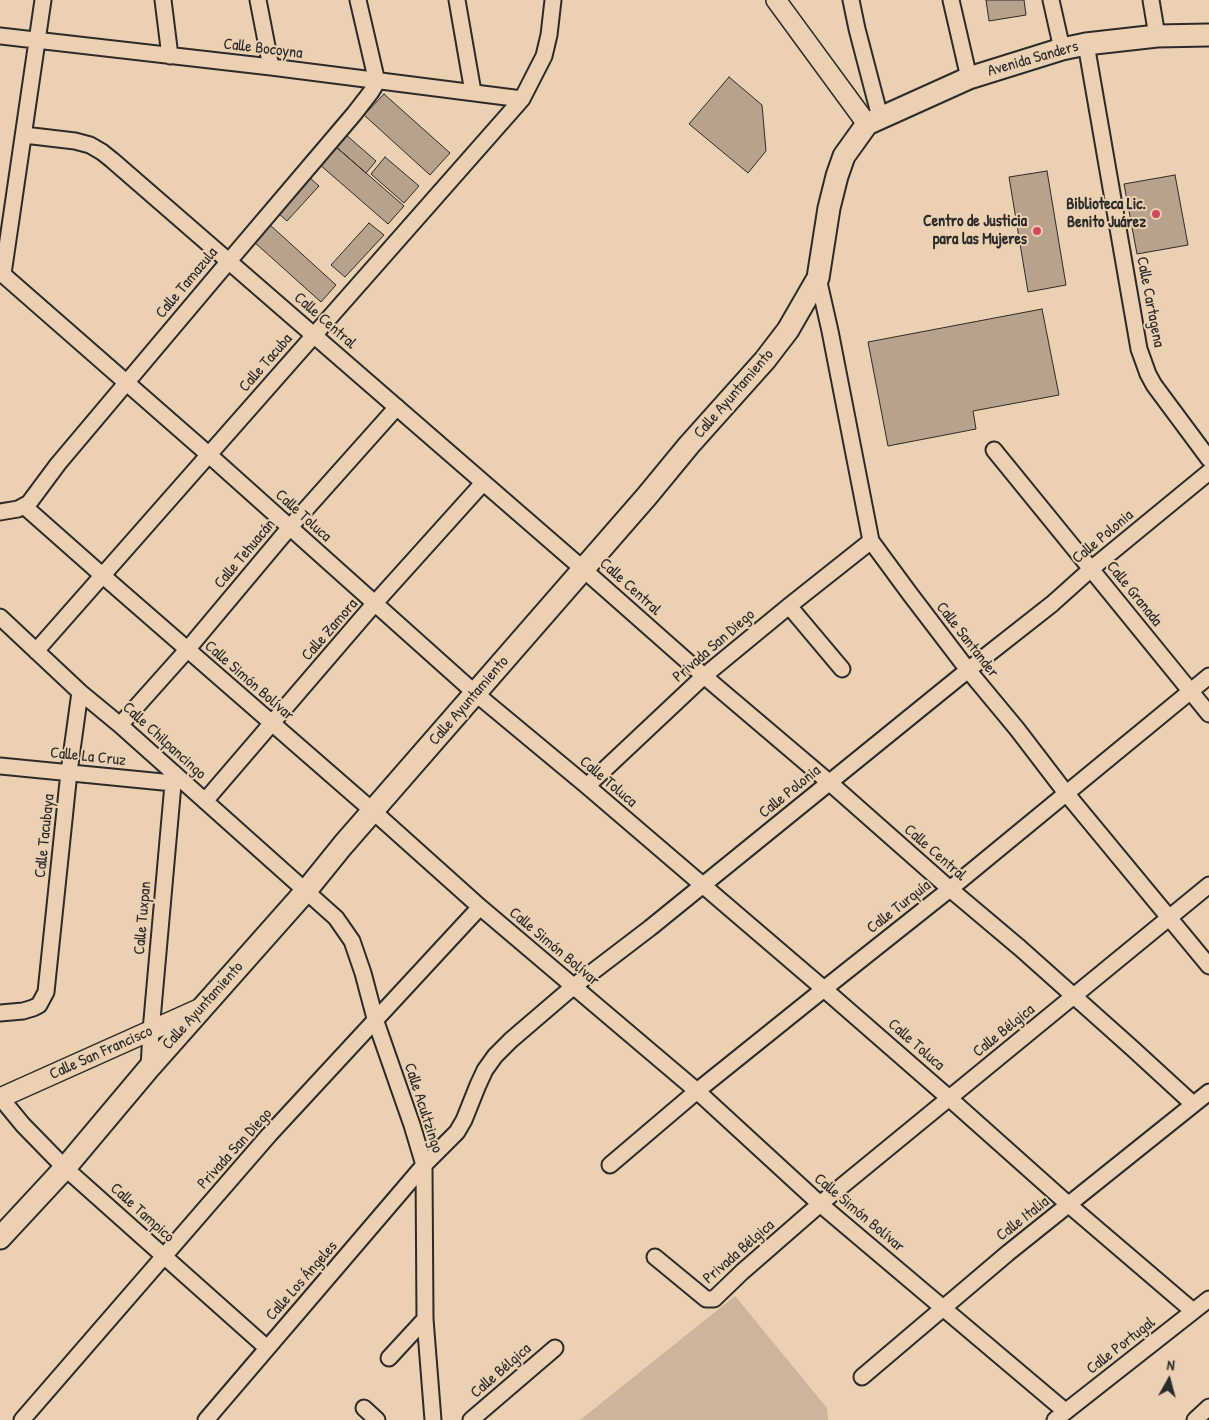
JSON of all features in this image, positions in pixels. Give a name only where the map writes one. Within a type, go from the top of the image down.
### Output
[{"type":"main road","name":"Avenida Sanders","points":[[873,120],[969,78],[1062,49],[1086,44],[1157,36],[1209,35]]},
{"type":"main road","name":"Calle Ayuntamiento","points":[[0,1238],[65,1168],[201,1008],[306,892],[343,845],[374,812],[689,445],[765,360],[788,330],[818,278],[829,208],[837,176],[848,151],[873,120]]},
{"type":"street","points":[[2,273],[43,0]]},
{"type":"street","points":[[163,0],[170,56]]},
{"type":"street","points":[[258,0],[271,67]]},
{"type":"street","points":[[358,0],[377,82]]},
{"type":"street","points":[[457,0],[473,92]]},
{"type":"street","name":"Calle Tacuba","points":[[36,651],[522,99],[544,56],[549,35],[553,0]]},
{"type":"street","points":[[776,0],[873,120]]},
{"type":"street","points":[[851,0],[873,120]]},
{"type":"street","points":[[951,0],[969,78]]},
{"type":"street","points":[[1051,0],[1062,49]]},
{"type":"street","points":[[1151,0],[1157,36]]},
{"type":"street","name":"Calle Bocoyna","points":[[0,36],[271,67],[522,99]]},
{"type":"street","name":"Calle Cartagena","points":[[1086,44],[1139,349],[1154,385],[1209,459]]},
{"type":"street","name":"Calle Tamazula","points":[[24,506],[29,503],[58,464],[354,114],[377,82]]},
{"type":"street","name":"Calle Central","points":[[24,135],[75,141],[90,145],[102,152],[398,407],[704,676],[830,783],[1074,996],[1193,1104]]},
{"type":"street","name":"Calle Toluca","points":[[2,273],[475,693],[587,786],[824,989],[1069,1205],[1194,1311]]},
{"type":"street","name":"Calle Santander","points":[[818,278],[836,359],[871,541],[968,670],[1017,729],[1066,793],[1209,966]]},
{"type":"street","name":"Calle Tehuacán","points":[[120,725],[188,650],[290,527],[398,407]]},
{"type":"street","name":"Calle Granada","points":[[994,450],[1209,714]]},
{"type":"street","name":"Calle Polonia","points":[[424,1165],[457,1132],[464,1120],[481,1077],[496,1056],[511,1040],[574,986],[650,928],[1052,604],[1091,569],[1209,472]]},
{"type":"street","name":"Calle Zamora","points":[[205,801],[375,604],[483,483]]},
{"type":"street","points":[[0,512],[24,506]]},
{"type":"street","name":"Calle Simón Bolívar","points":[[24,506],[480,907],[697,1092],[820,1204],[943,1307],[1060,1416]]},
{"type":"street","name":"Privada San Diego","points":[[587,786],[704,676],[871,541]]},
{"type":"street","points":[[789,606],[842,669]]},
{"type":"street","name":"Calle Chilpancingo","points":[[0,617],[80,692],[120,725],[173,778],[205,801],[306,892]]},
{"type":"street","name":"Calle Turquía","points":[[610,1165],[697,1092],[950,889],[1209,676]]},
{"type":"street","name":"Calle Tacubaya","points":[[0,1013],[33,1008],[39,1005],[46,992],[69,772],[80,692]]},
{"type":"street","name":"Calle La Cruz","points":[[0,766],[173,778]]},
{"type":"street","name":"Calle Tuxpan","points":[[149,1068],[173,778]]},
{"type":"street","name":"Calle Bélgica","points":[[820,1204],[1209,885]]},
{"type":"street","name":"Calle Acultzingo","points":[[306,892],[336,918],[352,941],[376,1022],[424,1165],[425,1319],[433,1420]]},
{"type":"street","name":"Privada San Diego","points":[[22,1420],[270,1135],[480,907]]},
{"type":"street","name":"Calle San Francisco","points":[[0,1098],[201,1008]]},
{"type":"street","name":"Calle Italia","points":[[862,1377],[1008,1253],[1209,1092]]},
{"type":"street","name":"Calle Tampico","points":[[0,1098],[34,1137],[65,1168],[267,1348]]},
{"type":"street","name":"Calle Los Ángeles","points":[[206,1420],[424,1165]]},
{"type":"street","name":"Privada Bélgica","points":[[655,1257],[706,1299],[714,1299],[820,1204]]},
{"type":"street","name":"Calle Portugal","points":[[1060,1416],[1209,1299]]},
{"type":"street","points":[[389,1358],[425,1319]]},
{"type":"street","name":"Calle Bélgica","points":[[471,1420],[555,1348]]},
{"type":"street","points":[[1194,1420],[1209,1407]]},
{"type":"street","points":[[364,1408],[377,1420]]},
{"type":"shaded area","points":[[735,1296],[827,1408],[828,1420],[580,1420]]},
{"type":"building","points":[[986,0],[1024,0],[1026,15],[989,21]]},
{"type":"building","points":[[729,77],[762,105],[766,151],[748,173],[689,124]]},
{"type":"building","points":[[384,94],[450,153],[430,175],[364,115]]},
{"type":"building","points":[[345,134],[376,161],[366,173],[335,146]]},
{"type":"building","points":[[335,146],[404,206],[388,224],[319,164]]},
{"type":"building","points":[[385,157],[419,186],[404,203],[371,174]]},
{"type":"building","name":"Centro de Justicia para las Mujeres","points":[[1047,171],[1066,285],[1028,292],[1009,177]]},
{"type":"building","name":"Biblioteca Lic. Benito Juárez","points":[[1175,175],[1188,245],[1137,254],[1124,184]]},
{"type":"building","points":[[309,177],[319,186],[287,221],[277,212]]},
{"type":"building","points":[[369,223],[384,235],[345,277],[331,265]]},
{"type":"building","points":[[269,224],[336,285],[321,302],[253,241]]},
{"type":"building","points":[[1042,309],[1059,395],[973,411],[976,429],[888,446],[868,342]]},
{"type":"place","name":"Biblioteca Lic. Benito Juárez","points":[[1156,214]]},
{"type":"place","name":"Centro de Justicia para las Mujeres","points":[[1037,231]]}]
